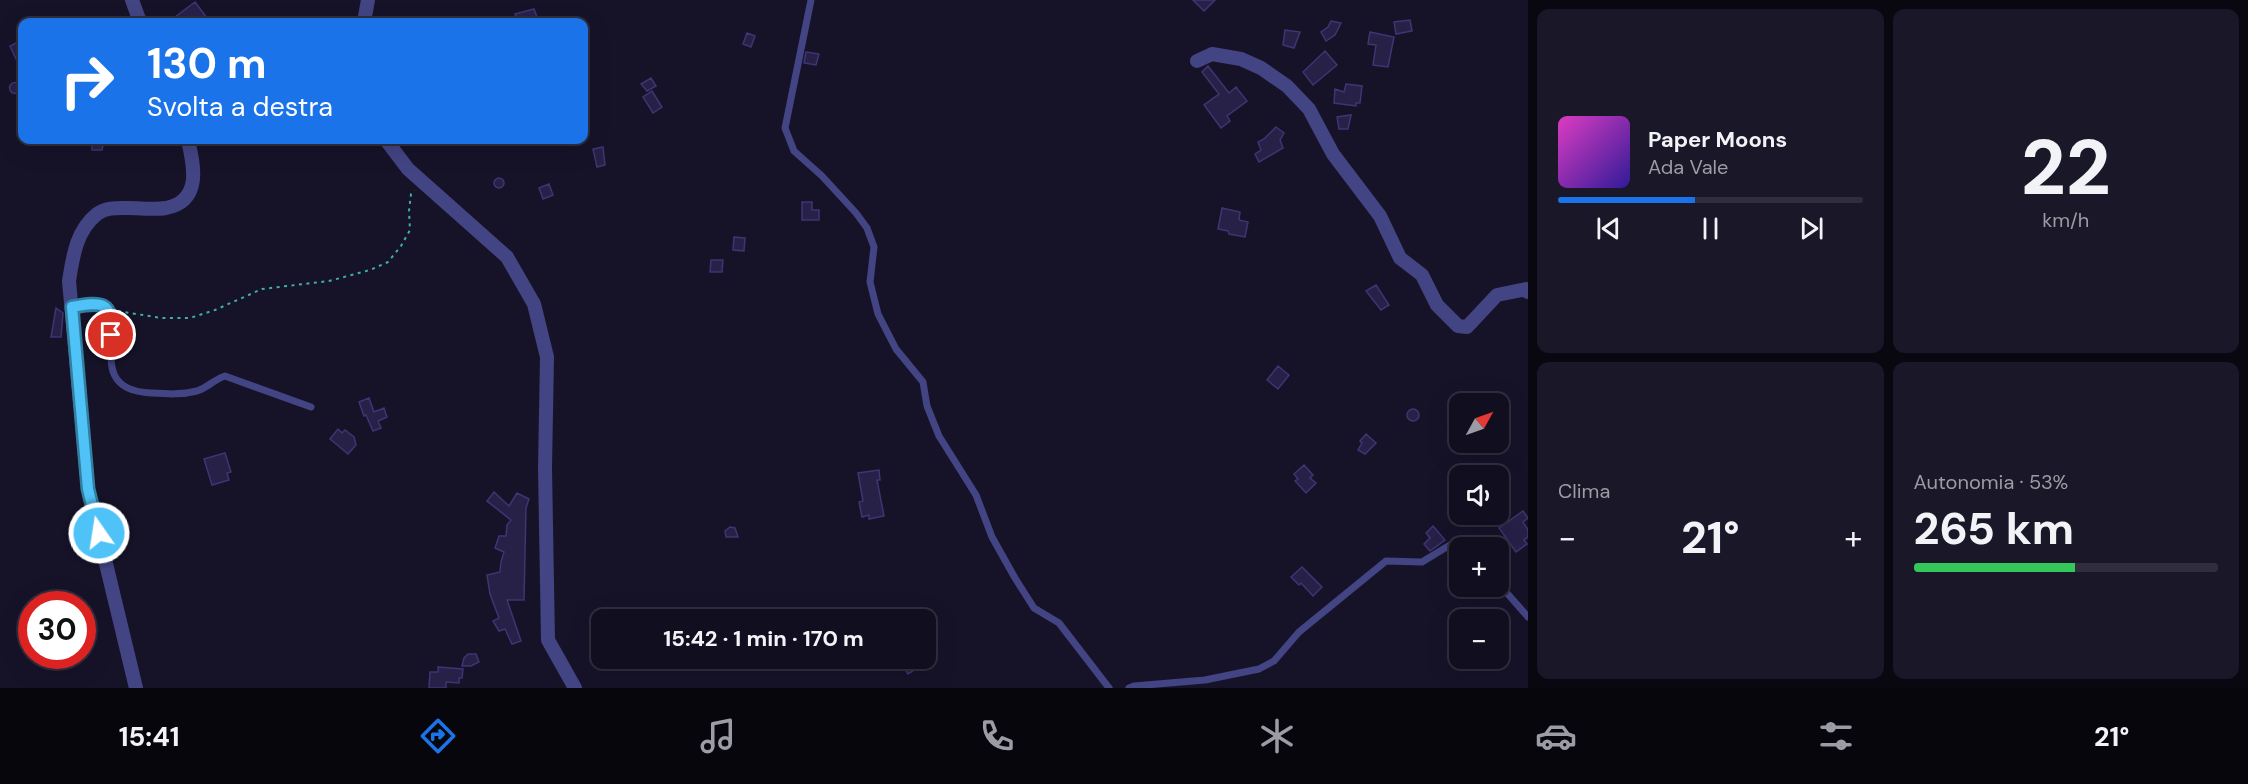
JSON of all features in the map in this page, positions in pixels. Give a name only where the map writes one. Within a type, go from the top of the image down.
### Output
[{"type":"street","points":[[132,0],[139,18]]},
{"type":"street","points":[[365,18],[368,0]]},
{"type":"street","points":[[1197,61],[1212,54],[1241,59],[1262,68],[1287,86],[1309,109],[1333,154],[1380,216],[1400,258],[1422,275],[1437,305],[1458,326],[1467,327],[1497,295],[1526,289],[1528,292]]},
{"type":"street","points":[[136,688],[88,489],[69,281],[75,247],[85,226],[99,213],[113,208],[165,208],[182,201],[191,191],[194,169],[189,144]]},
{"type":"street","points":[[389,144],[408,169],[507,257],[534,304],[547,357],[545,468],[548,640],[575,688]]},
{"type":"lane","points":[[811,0],[784,128],[789,141],[794,151],[822,176],[867,228],[874,247],[870,282],[878,314],[896,349],[923,382],[927,405],[939,436],[976,495],[992,537],[1015,578],[1034,608],[1059,623],[1109,688]]},
{"type":"lane","points":[[72,307],[93,303],[102,304],[108,309],[112,317],[110,352],[114,374],[135,393],[179,395],[200,390],[225,376],[311,407]]},
{"type":"lane","points":[[1129,688],[1205,680],[1259,669],[1274,661],[1299,632],[1386,561],[1422,562],[1449,546]]},
{"type":"lane","points":[[1509,595],[1528,617]]},
{"type":"path","points":[[108,309],[161,318],[190,318],[215,310],[262,289],[329,281],[370,270],[388,262],[406,238],[410,230],[411,194],[421,180]]},
{"type":"building","points":[[1193,0],[1215,0],[1204,11]]},
{"type":"building","points":[[195,2],[207,18],[176,18]]},
{"type":"building","points":[[534,9],[537,18],[516,18],[515,14]]},
{"type":"building","points":[[1410,20],[1412,31],[1396,34],[1394,22]]},
{"type":"building","points":[[1331,21],[1341,23],[1335,35],[1326,41],[1321,32],[1328,27]]},
{"type":"building","points":[[1285,30],[1300,32],[1294,48],[1283,45]]},
{"type":"building","points":[[1370,32],[1394,37],[1388,67],[1373,65],[1376,45],[1368,44]]},
{"type":"building","points":[[747,33],[755,36],[751,47],[743,44]]},
{"type":"building","points":[[18,42],[18,63],[10,46]]},
{"type":"building","points":[[1325,51],[1337,65],[1313,85],[1303,72]]},
{"type":"building","points":[[806,52],[819,54],[816,65],[804,63]]},
{"type":"building","points":[[1208,66],[1229,93],[1236,87],[1247,101],[1227,116],[1230,121],[1221,128],[1204,105],[1219,94],[1202,72]]},
{"type":"building","points":[[651,78],[656,86],[647,91],[641,84]]},
{"type":"building","points":[[15,82],[18,84],[18,92],[15,94],[9,88]]},
{"type":"building","points":[[1346,84],[1362,86],[1360,103],[1356,103],[1356,106],[1334,103],[1335,89],[1344,92]]},
{"type":"building","points":[[652,91],[662,107],[653,113],[643,97]]},
{"type":"building","points":[[1351,115],[1348,129],[1339,129],[1337,117]]},
{"type":"building","points":[[1276,127],[1284,133],[1280,140],[1283,148],[1259,162],[1255,154],[1261,150],[1258,142]]},
{"type":"building","points":[[92,144],[103,144],[102,150],[92,150]]},
{"type":"building","points":[[603,147],[605,165],[597,167],[593,149]]},
{"type":"building","points":[[499,178],[504,183],[499,188],[494,183]]},
{"type":"building","points":[[549,184],[553,195],[543,199],[539,188]]},
{"type":"building","points":[[802,202],[812,202],[812,210],[819,210],[819,220],[802,220]]},
{"type":"building","points":[[1222,208],[1240,212],[1239,220],[1248,222],[1245,237],[1218,229]]},
{"type":"building","points":[[734,237],[745,238],[744,251],[733,250]]},
{"type":"building","points":[[711,260],[723,260],[722,272],[710,272]]},
{"type":"building","points":[[1376,285],[1389,305],[1381,310],[1366,291]]},
{"type":"building","points":[[56,308],[63,313],[61,337],[51,337]]},
{"type":"building","points":[[1278,366],[1289,375],[1278,389],[1267,380]]},
{"type":"building","points":[[369,398],[374,412],[384,408],[387,417],[378,421],[381,428],[373,431],[359,402]]},
{"type":"building","points":[[1413,409],[1419,415],[1413,421],[1407,415]]},
{"type":"building","points":[[338,429],[342,433],[345,430],[354,437],[356,445],[348,454],[330,439]]},
{"type":"building","points":[[1366,434],[1376,443],[1365,454],[1358,450],[1362,443],[1360,441]]},
{"type":"building","points":[[225,453],[231,472],[227,473],[229,480],[212,485],[204,459]]},
{"type":"building","points":[[1304,465],[1313,475],[1310,478],[1316,483],[1306,493],[1295,481],[1298,479],[1294,474]]},
{"type":"building","points":[[879,470],[880,480],[877,480],[884,516],[869,519],[869,515],[862,517],[859,502],[863,501],[858,473]]},
{"type":"building","points":[[494,492],[509,506],[517,493],[529,499],[526,508],[524,600],[507,600],[521,641],[512,644],[505,629],[499,631],[493,621],[499,618],[490,594],[487,575],[500,572],[504,552],[495,548],[499,536],[506,536],[507,525],[511,520],[487,501]]},
{"type":"building","points":[[1523,511],[1528,518],[1523,522],[1528,530],[1528,537],[1524,540],[1527,544],[1516,552],[1509,542],[1509,537],[1505,537],[1499,528],[1509,525],[1509,521]]},
{"type":"building","points":[[1433,526],[1445,540],[1430,551],[1424,544],[1430,538],[1426,533]]},
{"type":"building","points":[[730,527],[735,528],[738,537],[726,537],[725,531]]},
{"type":"building","points":[[1302,567],[1322,587],[1313,596],[1301,583],[1299,585],[1291,577]]},
{"type":"building","points":[[468,654],[476,654],[479,662],[471,666],[462,666]]},
{"type":"building","points":[[438,667],[463,669],[459,683],[446,682],[446,688],[429,688],[430,672],[438,672]]},
{"type":"building","points":[[905,669],[916,669],[908,674]]},
{"type":"route","points":[[99,533],[88,489],[72,307],[93,303],[102,304],[112,317],[111,335]]}]
